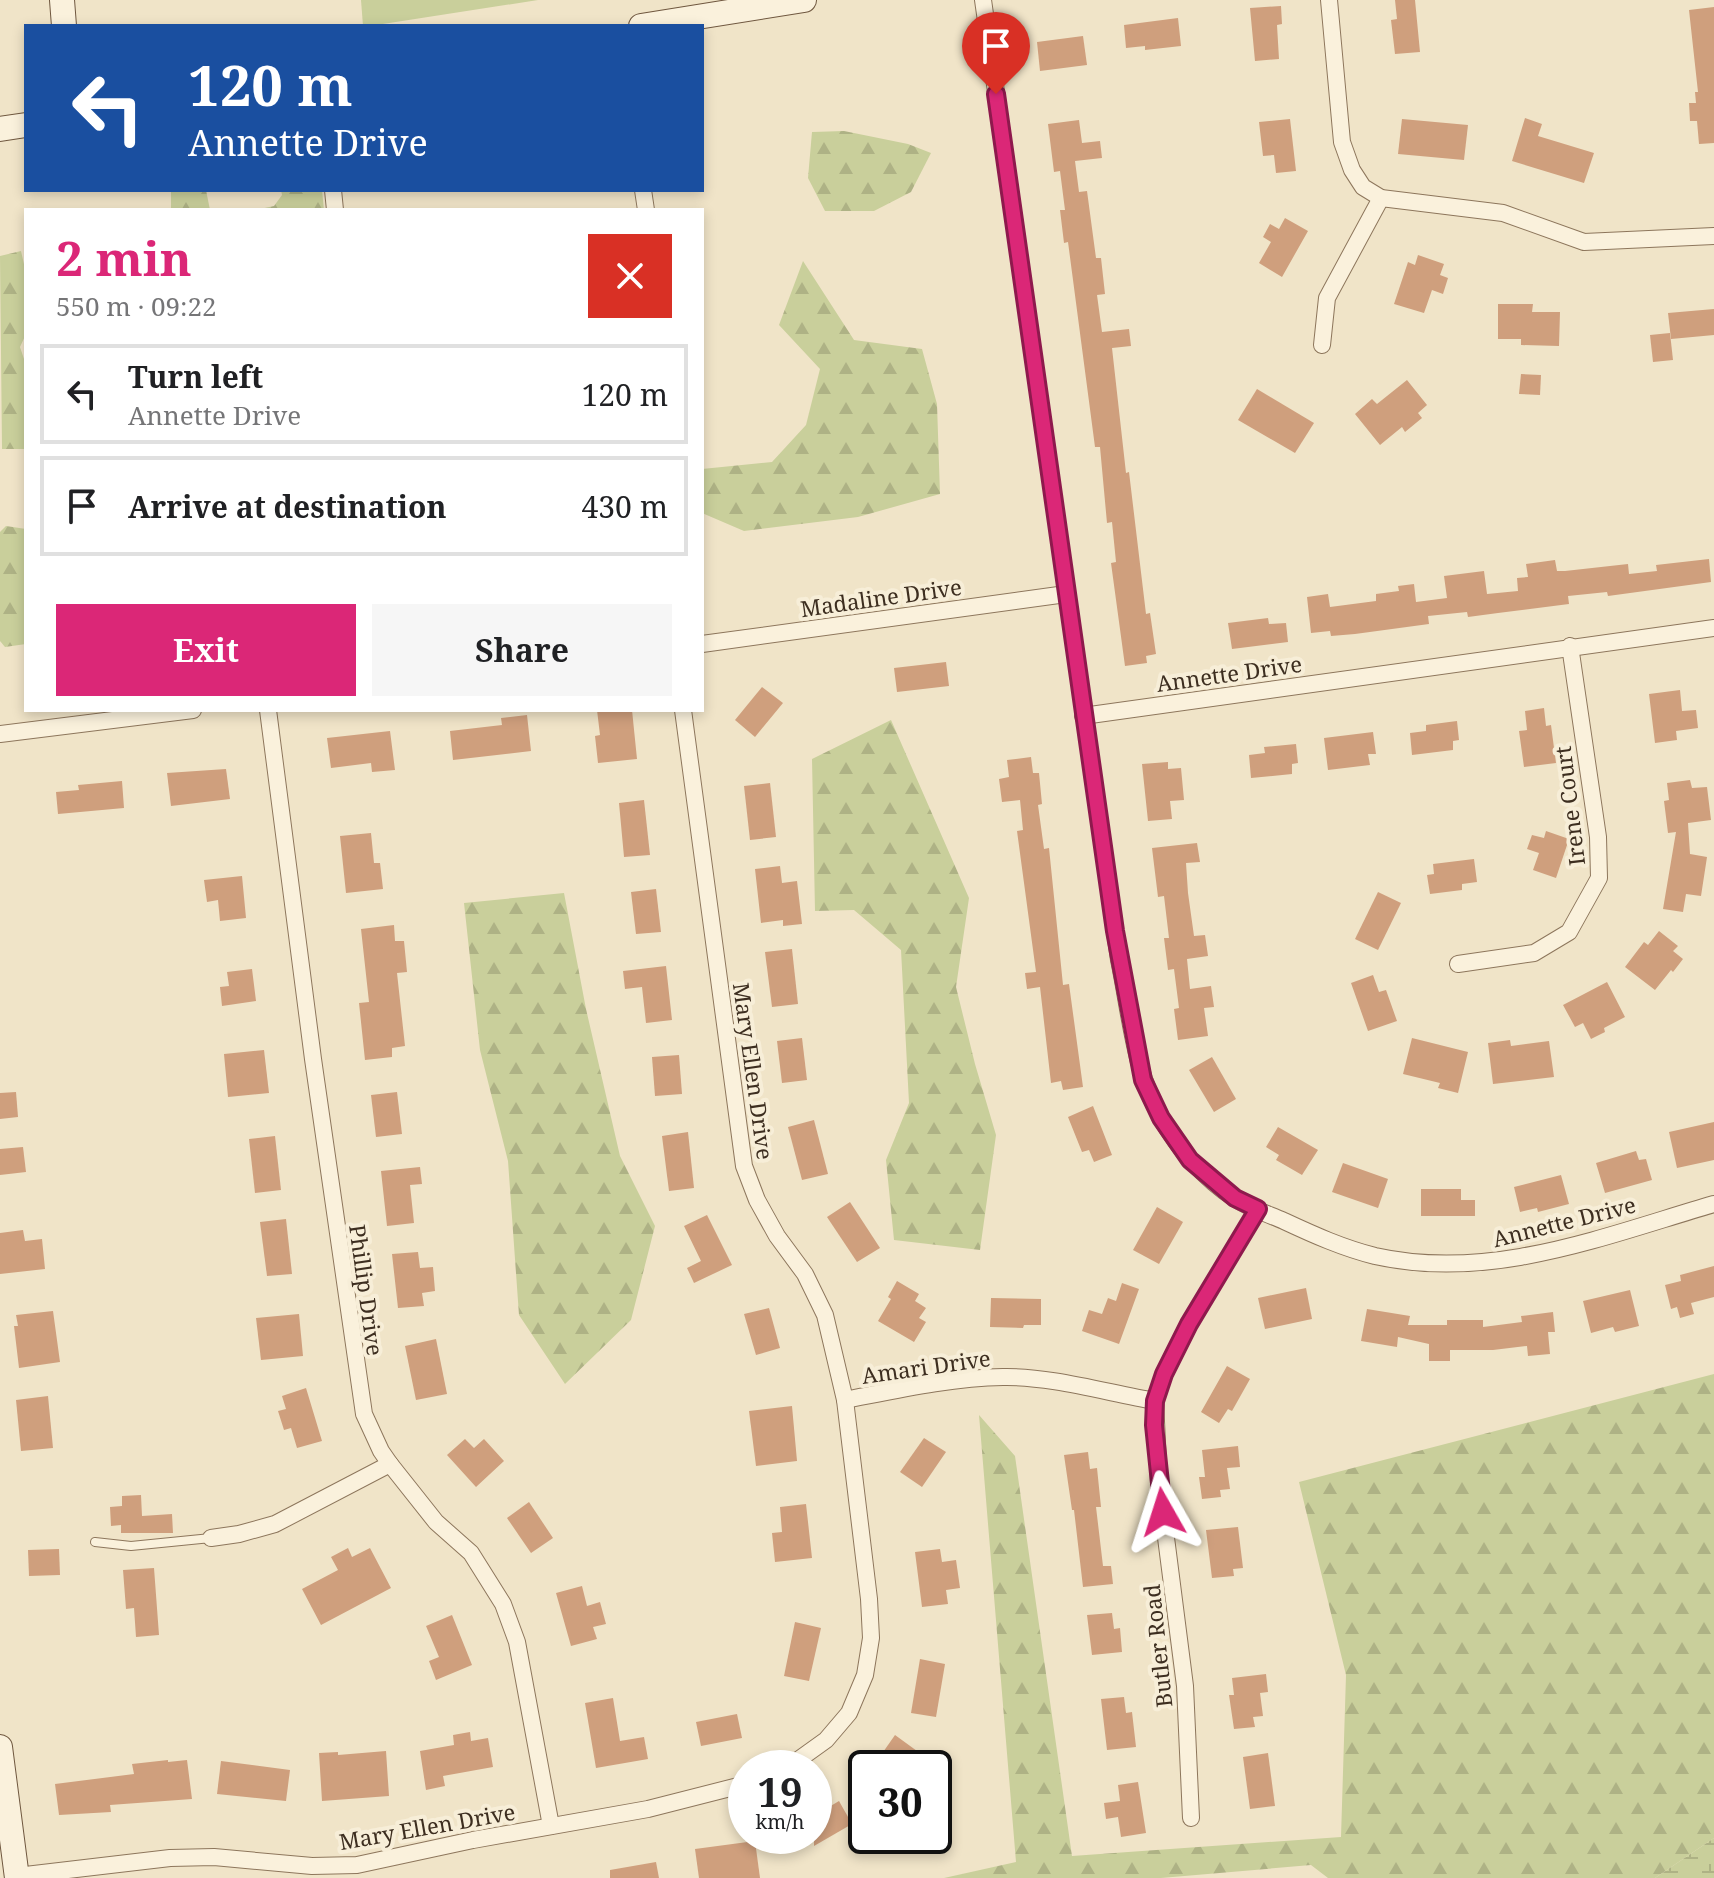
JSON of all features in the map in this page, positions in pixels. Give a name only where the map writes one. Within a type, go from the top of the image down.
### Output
[{"type":"main road","points":[[62,0],[64,24]]},
{"type":"main road","points":[[654,24],[804,0]]},
{"type":"main road","points":[[0,129],[24,125]]},
{"type":"main road","points":[[0,1747],[17,1877]]},
{"type":"street","name":"Annette Drive","points":[[983,0],[1119,960],[1143,1080],[1161,1118],[1190,1160],[1235,1198],[1330,1242],[1376,1256],[1414,1262],[1453,1264],[1531,1256],[1714,1204]]},
{"type":"street","points":[[1329,0],[1342,142],[1352,170],[1363,187],[1381,198],[1503,213],[1584,242],[1714,236]]},
{"type":"street","points":[[1322,345],[1327,298],[1381,198]]},
{"type":"street","name":"Madaline Drive","points":[[704,644],[1066,594]]},
{"type":"street","name":"Annette Drive","points":[[1083,716],[1714,628]]},
{"type":"street","name":"Irene Court","points":[[1458,964],[1534,953],[1569,932],[1599,878],[1598,837],[1570,646]]},
{"type":"street","points":[[0,734],[177,712]]},
{"type":"street","name":"Phillip Drive","points":[[268,712],[364,1414],[390,1464],[436,1522],[471,1553],[503,1604],[517,1642],[551,1826]]},
{"type":"street","name":"Mary Ellen Drive","points":[[683,712],[744,1166],[757,1200],[777,1236],[805,1274],[825,1315],[845,1400],[871,1638],[865,1675],[849,1713],[826,1740],[812,1750]]},
{"type":"street","name":"Butler Road","points":[[1191,1818],[1185,1686],[1159,1483],[1155,1401],[1164,1374],[1189,1324],[1258,1209]]},
{"type":"street","name":"Amari Drive","points":[[845,1400],[942,1382],[1003,1377],[1027,1378],[1155,1401]]},
{"type":"street","points":[[211,1538],[275,1524],[390,1464]]},
{"type":"street","name":"Mary Ellen Drive","points":[[17,1877],[170,1858],[214,1857],[312,1866],[357,1865],[648,1809],[728,1789]]},
{"type":"lane","points":[[95,1542],[131,1546],[211,1538]]},
{"type":"green space","points":[[361,0],[538,0],[383,24],[363,24]]},
{"type":"green space","points":[[844,131],[908,144],[931,153],[911,192],[874,211],[825,211],[808,178],[812,132]]},
{"type":"green space","points":[[171,192],[206,192],[210,208],[171,208]]},
{"type":"green space","points":[[281,192],[322,192],[324,208],[264,208],[274,206]]},
{"type":"green space","points":[[21,251],[24,264],[24,338],[20,347],[24,359],[24,449],[2,449],[0,256]]},
{"type":"green space","points":[[803,261],[854,340],[922,349],[937,404],[940,494],[858,517],[744,531],[704,514],[704,469],[772,462],[806,425],[820,369],[779,325]]},
{"type":"green space","points":[[6,526],[24,529],[24,644],[5,647],[0,641],[0,532]]},
{"type":"green space","points":[[891,720],[969,898],[956,987],[996,1135],[980,1250],[894,1240],[886,1160],[909,1103],[901,950],[854,910],[815,911],[812,759]]},
{"type":"green space","points":[[564,893],[586,1009],[620,1156],[655,1226],[631,1320],[565,1384],[519,1315],[508,1161],[480,1050],[464,903]]},
{"type":"green space","points":[[1714,1374],[1714,1838],[1655,1878],[1328,1878],[1311,1865],[1161,1878],[944,1878],[1016,1862],[979,1415],[1015,1456],[1072,1856],[1341,1837],[1346,1675],[1299,1482]]},
{"type":"green space","points":[[1714,1838],[1714,1878],[1655,1878]]},
{"type":"building","points":[[1395,0],[1415,0],[1420,52],[1395,54],[1391,20],[1397,19]]},
{"type":"building","points":[[1281,6],[1282,24],[1277,25],[1279,59],[1255,61],[1250,8]]},
{"type":"building","points":[[1714,7],[1714,143],[1699,144],[1697,121],[1690,121],[1689,103],[1696,103],[1695,92],[1698,92],[1689,10]]},
{"type":"building","points":[[1178,18],[1181,46],[1145,50],[1145,46],[1126,48],[1124,25]]},
{"type":"building","points":[[1083,36],[1087,65],[1040,71],[1037,42]]},
{"type":"building","points":[[1525,118],[1542,124],[1538,136],[1594,153],[1584,183],[1512,161]]},
{"type":"building","points":[[1290,119],[1296,171],[1276,173],[1274,155],[1263,156],[1259,122]]},
{"type":"building","points":[[1402,119],[1468,125],[1464,160],[1398,154]]},
{"type":"building","points":[[1079,120],[1082,143],[1100,141],[1102,158],[1075,161],[1079,192],[1087,191],[1096,258],[1101,258],[1105,294],[1097,295],[1102,332],[1129,329],[1131,346],[1112,348],[1146,614],[1150,613],[1156,654],[1146,656],[1147,663],[1125,666],[1111,563],[1116,562],[1112,522],[1107,523],[1100,447],[1095,447],[1068,242],[1064,243],[1060,210],[1065,210],[1060,171],[1054,172],[1048,124]]},
{"type":"building","points":[[1285,218],[1308,231],[1282,277],[1259,263],[1271,242],[1263,237],[1270,224],[1279,229]]},
{"type":"building","points":[[1418,255],[1444,264],[1440,275],[1448,278],[1443,294],[1432,290],[1424,313],[1394,304],[1408,262],[1415,265]]},
{"type":"building","points":[[1498,304],[1533,304],[1532,312],[1560,312],[1559,346],[1521,345],[1521,339],[1498,339]]},
{"type":"building","points":[[1714,309],[1714,335],[1671,339],[1668,313]]},
{"type":"building","points":[[1670,333],[1673,360],[1653,362],[1650,335]]},
{"type":"building","points":[[1521,374],[1541,375],[1540,395],[1519,394]]},
{"type":"building","points":[[1407,380],[1427,405],[1418,413],[1422,418],[1405,432],[1402,427],[1380,445],[1355,414],[1372,399],[1377,404]]},
{"type":"building","points":[[1257,389],[1314,423],[1295,453],[1238,420]]},
{"type":"building","points":[[1709,559],[1711,582],[1608,596],[1607,592],[1568,596],[1569,604],[1468,617],[1467,612],[1428,616],[1429,624],[1355,634],[1331,636],[1330,631],[1311,633],[1307,597],[1328,594],[1330,607],[1376,601],[1376,594],[1399,591],[1398,586],[1414,584],[1416,602],[1447,598],[1444,576],[1484,571],[1487,594],[1518,591],[1517,578],[1528,577],[1526,564],[1555,560],[1557,571],[1565,571],[1628,564],[1629,574],[1657,571],[1656,565]]},
{"type":"building","points":[[1268,618],[1269,624],[1286,623],[1288,642],[1232,649],[1228,623]]},
{"type":"building","points":[[946,662],[949,686],[897,692],[894,668]]},
{"type":"building","points":[[762,687],[783,703],[755,737],[735,720]]},
{"type":"building","points":[[1680,690],[1682,711],[1696,710],[1698,728],[1676,731],[1677,740],[1655,743],[1649,694]]},
{"type":"building","points":[[1544,708],[1546,726],[1551,725],[1556,763],[1524,767],[1519,731],[1527,730],[1525,711]]},
{"type":"building","points":[[597,712],[632,712],[637,759],[598,763],[595,736],[600,735]]},
{"type":"building","points":[[527,715],[531,751],[453,760],[450,731],[502,725],[501,718]]},
{"type":"building","points":[[1457,721],[1459,740],[1453,741],[1453,750],[1412,755],[1410,733],[1426,731],[1426,725]]},
{"type":"building","points":[[390,731],[395,770],[372,772],[371,763],[331,768],[327,738]]},
{"type":"building","points":[[1373,732],[1376,754],[1368,754],[1370,765],[1328,770],[1324,738]]},
{"type":"building","points":[[1296,744],[1298,763],[1292,764],[1292,774],[1251,778],[1249,755],[1265,753],[1264,747]]},
{"type":"building","points":[[1031,757],[1033,773],[1039,773],[1042,804],[1038,805],[1044,849],[1049,848],[1063,985],[1069,984],[1083,1087],[1063,1090],[1061,1081],[1051,1083],[1040,987],[1027,989],[1025,973],[1036,972],[1017,831],[1023,830],[1020,800],[1002,802],[999,779],[1009,777],[1007,760]]},
{"type":"building","points":[[1168,762],[1168,769],[1181,768],[1184,800],[1170,801],[1172,819],[1148,821],[1142,764]]},
{"type":"building","points":[[226,769],[230,799],[171,806],[167,773]]},
{"type":"building","points":[[1690,780],[1692,788],[1707,787],[1711,820],[1688,823],[1690,854],[1707,857],[1701,896],[1686,894],[1683,912],[1663,909],[1676,832],[1668,833],[1664,801],[1669,800],[1667,783]]},
{"type":"building","points":[[122,781],[124,808],[58,814],[56,792],[79,790],[78,785]]},
{"type":"building","points":[[770,783],[776,837],[750,840],[744,786]]},
{"type":"building","points":[[644,800],[650,855],[624,857],[619,803]]},
{"type":"building","points":[[1546,831],[1569,839],[1556,878],[1533,870],[1539,853],[1527,849],[1532,835],[1544,838]]},
{"type":"building","points":[[371,833],[374,863],[380,863],[383,889],[346,893],[340,836]]},
{"type":"building","points":[[1197,843],[1200,862],[1186,863],[1188,893],[1194,936],[1205,935],[1208,956],[1187,959],[1190,989],[1211,986],[1214,1007],[1204,1008],[1208,1036],[1178,1040],[1174,1009],[1179,1008],[1174,969],[1168,970],[1164,938],[1169,938],[1164,896],[1158,897],[1152,848]]},
{"type":"building","points":[[1474,859],[1477,882],[1462,884],[1462,890],[1430,894],[1427,875],[1434,874],[1433,864]]},
{"type":"building","points":[[780,866],[782,883],[797,881],[802,924],[783,926],[783,920],[761,923],[755,869]]},
{"type":"building","points":[[242,876],[246,918],[220,921],[218,900],[207,902],[204,880]]},
{"type":"building","points":[[656,889],[661,932],[636,934],[631,892]]},
{"type":"building","points":[[1378,892],[1401,903],[1378,950],[1355,939]]},
{"type":"building","points":[[394,925],[395,941],[404,941],[407,972],[397,973],[405,1046],[392,1048],[392,1057],[365,1060],[359,1003],[369,1002],[361,929]]},
{"type":"building","points":[[1659,931],[1678,946],[1673,951],[1683,959],[1655,990],[1625,967],[1644,942],[1648,945]]},
{"type":"building","points":[[792,949],[798,1004],[772,1007],[765,952]]},
{"type":"building","points":[[666,966],[672,1020],[646,1023],[642,987],[625,989],[623,971]]},
{"type":"building","points":[[252,969],[256,1001],[222,1006],[220,987],[229,986],[227,972]]},
{"type":"building","points":[[1373,975],[1379,992],[1386,990],[1397,1021],[1368,1031],[1351,983]]},
{"type":"building","points":[[1607,982],[1625,1017],[1591,1039],[1583,1023],[1575,1027],[1563,1005]]},
{"type":"building","points":[[802,1038],[807,1080],[782,1083],[777,1041]]},
{"type":"building","points":[[1412,1038],[1468,1052],[1458,1093],[1438,1088],[1440,1083],[1403,1074]]},
{"type":"building","points":[[1510,1040],[1511,1046],[1549,1041],[1554,1077],[1493,1084],[1488,1043]]},
{"type":"building","points":[[264,1050],[269,1093],[228,1097],[224,1054]]},
{"type":"building","points":[[679,1055],[682,1094],[655,1096],[652,1057]]},
{"type":"building","points":[[1212,1057],[1236,1099],[1214,1112],[1189,1070]]},
{"type":"building","points":[[16,1092],[18,1117],[0,1119],[0,1093]]},
{"type":"building","points":[[397,1092],[402,1134],[376,1137],[371,1095]]},
{"type":"building","points":[[1093,1106],[1112,1155],[1094,1162],[1089,1150],[1082,1152],[1068,1117]]},
{"type":"building","points":[[814,1120],[828,1174],[802,1180],[788,1127]]},
{"type":"building","points":[[1714,1122],[1714,1160],[1677,1168],[1669,1132]]},
{"type":"building","points":[[1278,1127],[1318,1150],[1302,1175],[1276,1160],[1279,1155],[1266,1147]]},
{"type":"building","points":[[688,1132],[694,1188],[669,1191],[662,1136]]},
{"type":"building","points":[[275,1136],[281,1190],[255,1193],[249,1139]]},
{"type":"building","points":[[23,1147],[26,1172],[0,1175],[0,1149]]},
{"type":"building","points":[[1636,1151],[1639,1160],[1646,1159],[1652,1180],[1605,1193],[1596,1163]]},
{"type":"building","points":[[1343,1163],[1388,1179],[1378,1208],[1332,1192]]},
{"type":"building","points":[[420,1167],[422,1184],[410,1185],[414,1223],[387,1226],[381,1171]]},
{"type":"building","points":[[1561,1175],[1569,1204],[1538,1212],[1537,1208],[1520,1212],[1514,1187]]},
{"type":"building","points":[[1421,1189],[1461,1189],[1461,1200],[1475,1200],[1475,1216],[1421,1216]]},
{"type":"building","points":[[850,1202],[880,1248],[857,1262],[827,1217]]},
{"type":"building","points":[[1157,1207],[1183,1222],[1159,1264],[1133,1250]]},
{"type":"building","points":[[707,1215],[732,1265],[694,1283],[687,1268],[701,1261],[684,1226]]},
{"type":"building","points":[[286,1219],[292,1274],[267,1276],[260,1222]]},
{"type":"building","points":[[23,1230],[25,1241],[42,1239],[45,1269],[0,1274],[0,1233]]},
{"type":"building","points":[[418,1252],[420,1268],[433,1267],[435,1291],[422,1293],[424,1306],[398,1308],[392,1254]]},
{"type":"building","points":[[1714,1266],[1714,1297],[1691,1303],[1694,1314],[1680,1318],[1677,1307],[1671,1309],[1665,1285],[1681,1281],[1680,1275]]},
{"type":"building","points":[[897,1281],[919,1294],[915,1301],[926,1308],[919,1318],[926,1322],[914,1342],[878,1321]]},
{"type":"building","points":[[1122,1283],[1139,1289],[1119,1344],[1082,1331],[1089,1310],[1102,1314],[1108,1298],[1116,1301]]},
{"type":"building","points":[[1306,1288],[1312,1319],[1265,1329],[1258,1298]]},
{"type":"building","points":[[1630,1290],[1639,1326],[1615,1332],[1613,1327],[1591,1333],[1583,1301]]},
{"type":"building","points":[[991,1298],[1041,1299],[1041,1325],[990,1327]]},
{"type":"building","points":[[769,1308],[780,1348],[756,1355],[744,1314]]},
{"type":"building","points":[[1367,1309],[1410,1316],[1408,1325],[1447,1325],[1447,1320],[1483,1320],[1483,1327],[1522,1322],[1521,1316],[1553,1312],[1555,1332],[1548,1332],[1550,1354],[1528,1356],[1527,1346],[1450,1350],[1450,1361],[1429,1361],[1429,1344],[1398,1337],[1397,1347],[1361,1341]]},
{"type":"building","points":[[53,1311],[60,1362],[19,1368],[14,1326],[18,1326],[16,1315]]},
{"type":"building","points":[[299,1314],[303,1356],[261,1360],[256,1318]]},
{"type":"building","points":[[436,1339],[447,1394],[416,1400],[405,1346]]},
{"type":"building","points":[[1227,1366],[1250,1379],[1232,1411],[1228,1409],[1219,1423],[1201,1412]]},
{"type":"building","points":[[306,1388],[322,1441],[297,1448],[291,1428],[284,1430],[278,1411],[286,1409],[282,1396]]},
{"type":"building","points":[[48,1396],[53,1448],[21,1451],[16,1400]]},
{"type":"building","points":[[792,1406],[797,1461],[756,1466],[749,1411]]},
{"type":"building","points":[[924,1438],[946,1452],[922,1487],[900,1472]]},
{"type":"building","points":[[465,1439],[474,1448],[484,1439],[504,1461],[476,1487],[447,1455]]},
{"type":"building","points":[[1238,1446],[1240,1467],[1227,1468],[1230,1489],[1220,1490],[1221,1497],[1202,1499],[1199,1477],[1205,1477],[1202,1450]]},
{"type":"building","points":[[1088,1452],[1090,1469],[1097,1468],[1101,1507],[1096,1507],[1103,1566],[1111,1566],[1113,1584],[1083,1587],[1064,1455]]},
{"type":"building","points":[[141,1495],[142,1516],[172,1514],[173,1533],[121,1533],[121,1525],[111,1526],[110,1507],[122,1506],[122,1496]]},
{"type":"building","points":[[529,1502],[553,1538],[531,1553],[507,1518]]},
{"type":"building","points":[[806,1504],[812,1558],[775,1562],[772,1533],[782,1532],[780,1507]]},
{"type":"building","points":[[1238,1527],[1243,1568],[1233,1569],[1234,1576],[1212,1578],[1206,1530]]},
{"type":"building","points":[[348,1548],[352,1557],[370,1548],[391,1588],[321,1625],[302,1589],[338,1570],[331,1557]]},
{"type":"building","points":[[59,1549],[60,1575],[29,1576],[28,1550]]},
{"type":"building","points":[[940,1549],[942,1562],[956,1560],[960,1588],[946,1590],[948,1604],[922,1607],[915,1552]]},
{"type":"building","points":[[154,1568],[159,1635],[136,1637],[134,1608],[126,1609],[123,1570]]},
{"type":"building","points":[[582,1586],[587,1606],[600,1602],[606,1624],[593,1627],[597,1639],[571,1646],[556,1593]]},
{"type":"building","points":[[1112,1613],[1114,1629],[1120,1628],[1122,1652],[1092,1655],[1087,1615]]},
{"type":"building","points":[[452,1615],[472,1665],[436,1680],[429,1661],[439,1657],[426,1626]]},
{"type":"building","points":[[795,1622],[821,1628],[809,1681],[784,1676]]},
{"type":"building","points":[[920,1659],[945,1664],[936,1717],[911,1713]]},
{"type":"building","points":[[1266,1674],[1268,1692],[1260,1693],[1263,1716],[1253,1717],[1255,1727],[1234,1729],[1229,1695],[1234,1695],[1232,1678]]},
{"type":"building","points":[[1124,1697],[1126,1713],[1132,1712],[1136,1747],[1107,1750],[1101,1699]]},
{"type":"building","points":[[613,1698],[620,1741],[644,1737],[648,1759],[596,1768],[585,1703]]},
{"type":"building","points":[[737,1714],[742,1738],[701,1746],[696,1722]]},
{"type":"building","points":[[470,1732],[471,1741],[488,1738],[493,1767],[443,1776],[445,1786],[426,1790],[420,1751],[454,1745],[453,1735]]},
{"type":"building","points":[[895,1735],[916,1750],[885,1750]]},
{"type":"building","points":[[386,1751],[389,1796],[322,1801],[319,1753],[338,1752],[338,1755]]},
{"type":"building","points":[[1268,1753],[1275,1806],[1250,1809],[1243,1757]]},
{"type":"building","points":[[187,1760],[192,1799],[110,1805],[111,1812],[59,1815],[55,1784],[134,1774],[132,1764]]},
{"type":"building","points":[[221,1761],[290,1770],[286,1801],[217,1794]]},
{"type":"building","points":[[1138,1782],[1146,1833],[1121,1837],[1118,1817],[1106,1819],[1104,1803],[1120,1801],[1118,1785]]},
{"type":"building","points":[[839,1801],[848,1817],[848,1826],[832,1836],[832,1805]]},
{"type":"building","points":[[728,1845],[728,1854],[757,1854],[760,1878],[699,1878],[695,1849]]},
{"type":"building","points":[[656,1862],[659,1878],[610,1878],[610,1870]]},
{"type":"route","points":[[996,94],[1119,960],[1143,1080],[1161,1118],[1190,1160],[1235,1198],[1258,1209],[1189,1324],[1164,1374],[1155,1401],[1154,1425],[1163,1512]]}]
